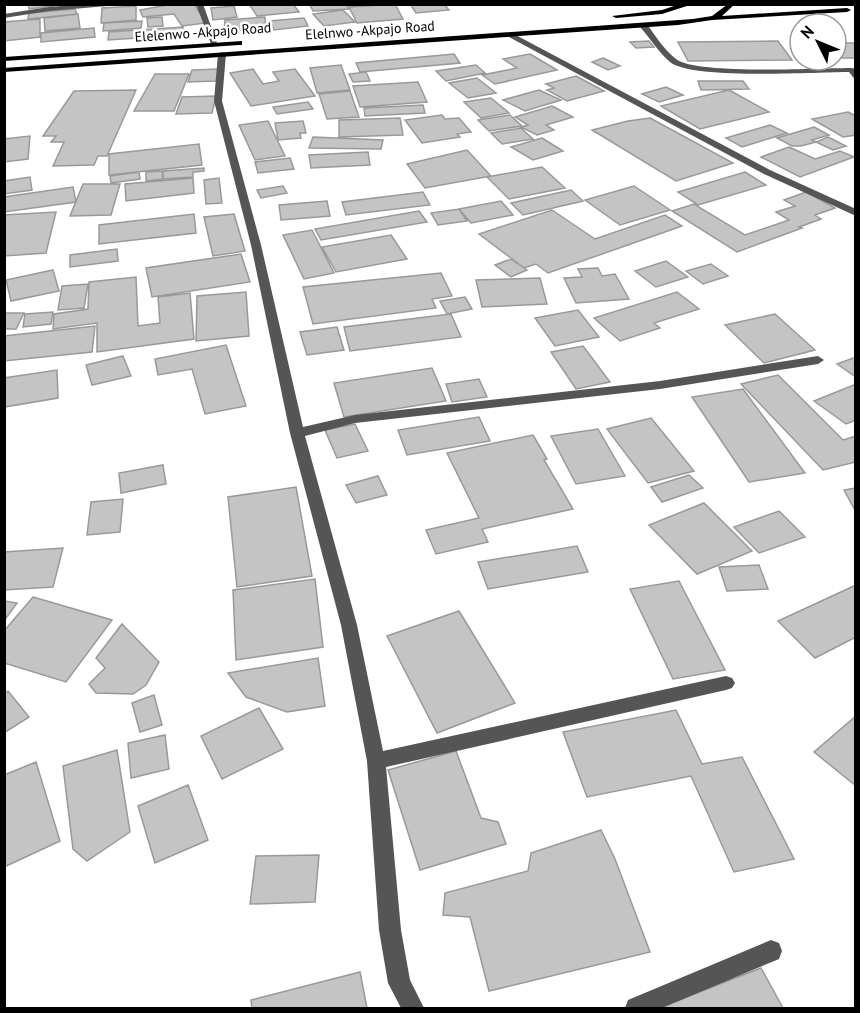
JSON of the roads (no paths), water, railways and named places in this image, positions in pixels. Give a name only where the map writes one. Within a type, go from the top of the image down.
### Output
[{"type":"main road","points":[[662,12],[670,4]]},
{"type":"main road","points":[[605,17],[662,12],[690,4]]},
{"type":"main road","name":"Elelnwo -Akpajo Road","points":[[4,70],[218,49],[510,34],[710,19],[723,14],[732,4]]},
{"type":"main road","points":[[792,4],[851,10]]},
{"type":"main road","points":[[710,19],[851,10]]},
{"type":"main road","name":"Elelenwo -Akpajo Road","points":[[4,59],[218,49],[249,42]]},
{"type":"street","points":[[4,16],[49,9],[128,4]]},
{"type":"street","points":[[199,4],[218,49],[218,101],[256,245],[297,433],[349,625],[376,761],[390,930],[399,983],[413,1008]]},
{"type":"street","points":[[643,25],[673,61],[685,67],[854,73]]},
{"type":"street","points":[[510,34],[767,171],[855,213]]},
{"type":"street","points":[[297,433],[355,419],[660,385],[818,360]]},
{"type":"street","points":[[376,761],[726,683]]},
{"type":"street","points":[[636,1008],[771,951]]}]
